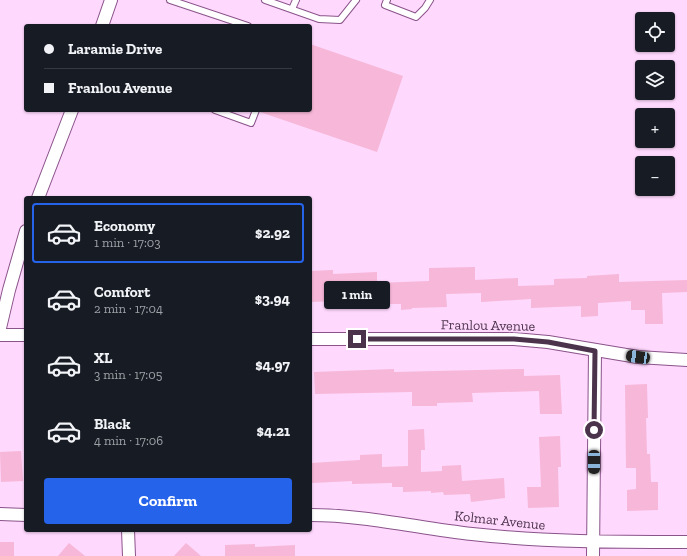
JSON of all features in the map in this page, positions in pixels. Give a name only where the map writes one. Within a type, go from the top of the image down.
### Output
[{"type":"street","points":[[103,24],[111,0]]},
{"type":"street","points":[[39,196],[71,112]]},
{"type":"street","points":[[0,328],[24,238]]},
{"type":"street","points":[[0,335],[24,335]]},
{"type":"street","name":"Franlou Avenue","points":[[312,339],[514,339],[548,342],[638,357],[687,360]]},
{"type":"street","points":[[593,556],[595,351]]},
{"type":"street","points":[[0,514],[24,515]]},
{"type":"street","name":"Kolmar Avenue","points":[[312,515],[367,519],[470,534],[522,539],[593,542],[687,542]]},
{"type":"street","points":[[128,532],[128,556]]},
{"type":"lane","points":[[170,0],[242,24]]},
{"type":"lane","points":[[265,0],[319,19],[340,20],[356,0]]},
{"type":"lane","points":[[292,9],[296,0]]},
{"type":"lane","points":[[387,0],[384,5],[416,17],[426,8],[430,0]]},
{"type":"lane","points":[[221,112],[251,123],[255,112]]},
{"type":"building","points":[[312,45],[403,76],[377,152],[260,112],[312,112]]},
{"type":"building","points":[[475,267],[475,280],[518,278],[518,286],[554,285],[554,279],[587,278],[587,276],[619,274],[619,282],[687,280],[687,292],[662,293],[663,324],[645,324],[645,310],[631,310],[631,301],[598,303],[598,316],[581,317],[581,306],[531,308],[531,299],[481,302],[481,293],[446,294],[447,307],[412,308],[401,310],[401,304],[386,304],[386,301],[343,303],[342,301],[312,302],[312,271],[333,270],[333,274],[377,272],[377,283],[429,281],[429,268]]},
{"type":"building","points":[[394,369],[394,372],[524,369],[524,376],[560,375],[562,414],[540,414],[539,391],[472,393],[473,402],[437,403],[437,406],[412,406],[412,392],[315,394],[314,372]]},
{"type":"building","points":[[647,384],[647,454],[650,454],[651,482],[658,482],[658,510],[627,511],[627,490],[636,489],[636,468],[626,468],[625,385]]},
{"type":"building","points":[[424,429],[425,450],[421,450],[421,472],[442,471],[442,466],[461,465],[462,481],[504,478],[505,498],[471,502],[470,494],[444,495],[443,492],[431,493],[431,491],[403,492],[403,487],[392,487],[392,483],[352,484],[352,481],[312,483],[312,463],[360,460],[360,455],[382,454],[382,467],[408,466],[408,430]]},
{"type":"building","points":[[560,436],[561,467],[558,467],[559,507],[528,508],[527,487],[541,487],[539,437]]},
{"type":"building","points":[[21,451],[23,481],[1,482],[0,452]]},
{"type":"building","points":[[0,542],[14,542],[14,556],[0,556]]},
{"type":"building","points":[[69,543],[85,556],[58,556]]},
{"type":"building","points":[[186,543],[201,556],[174,556]]},
{"type":"building","points":[[255,544],[255,547],[295,545],[295,556],[225,556],[225,545]]},
{"type":"route","points":[[357,339],[514,339],[548,342],[595,351],[594,430]]}]
